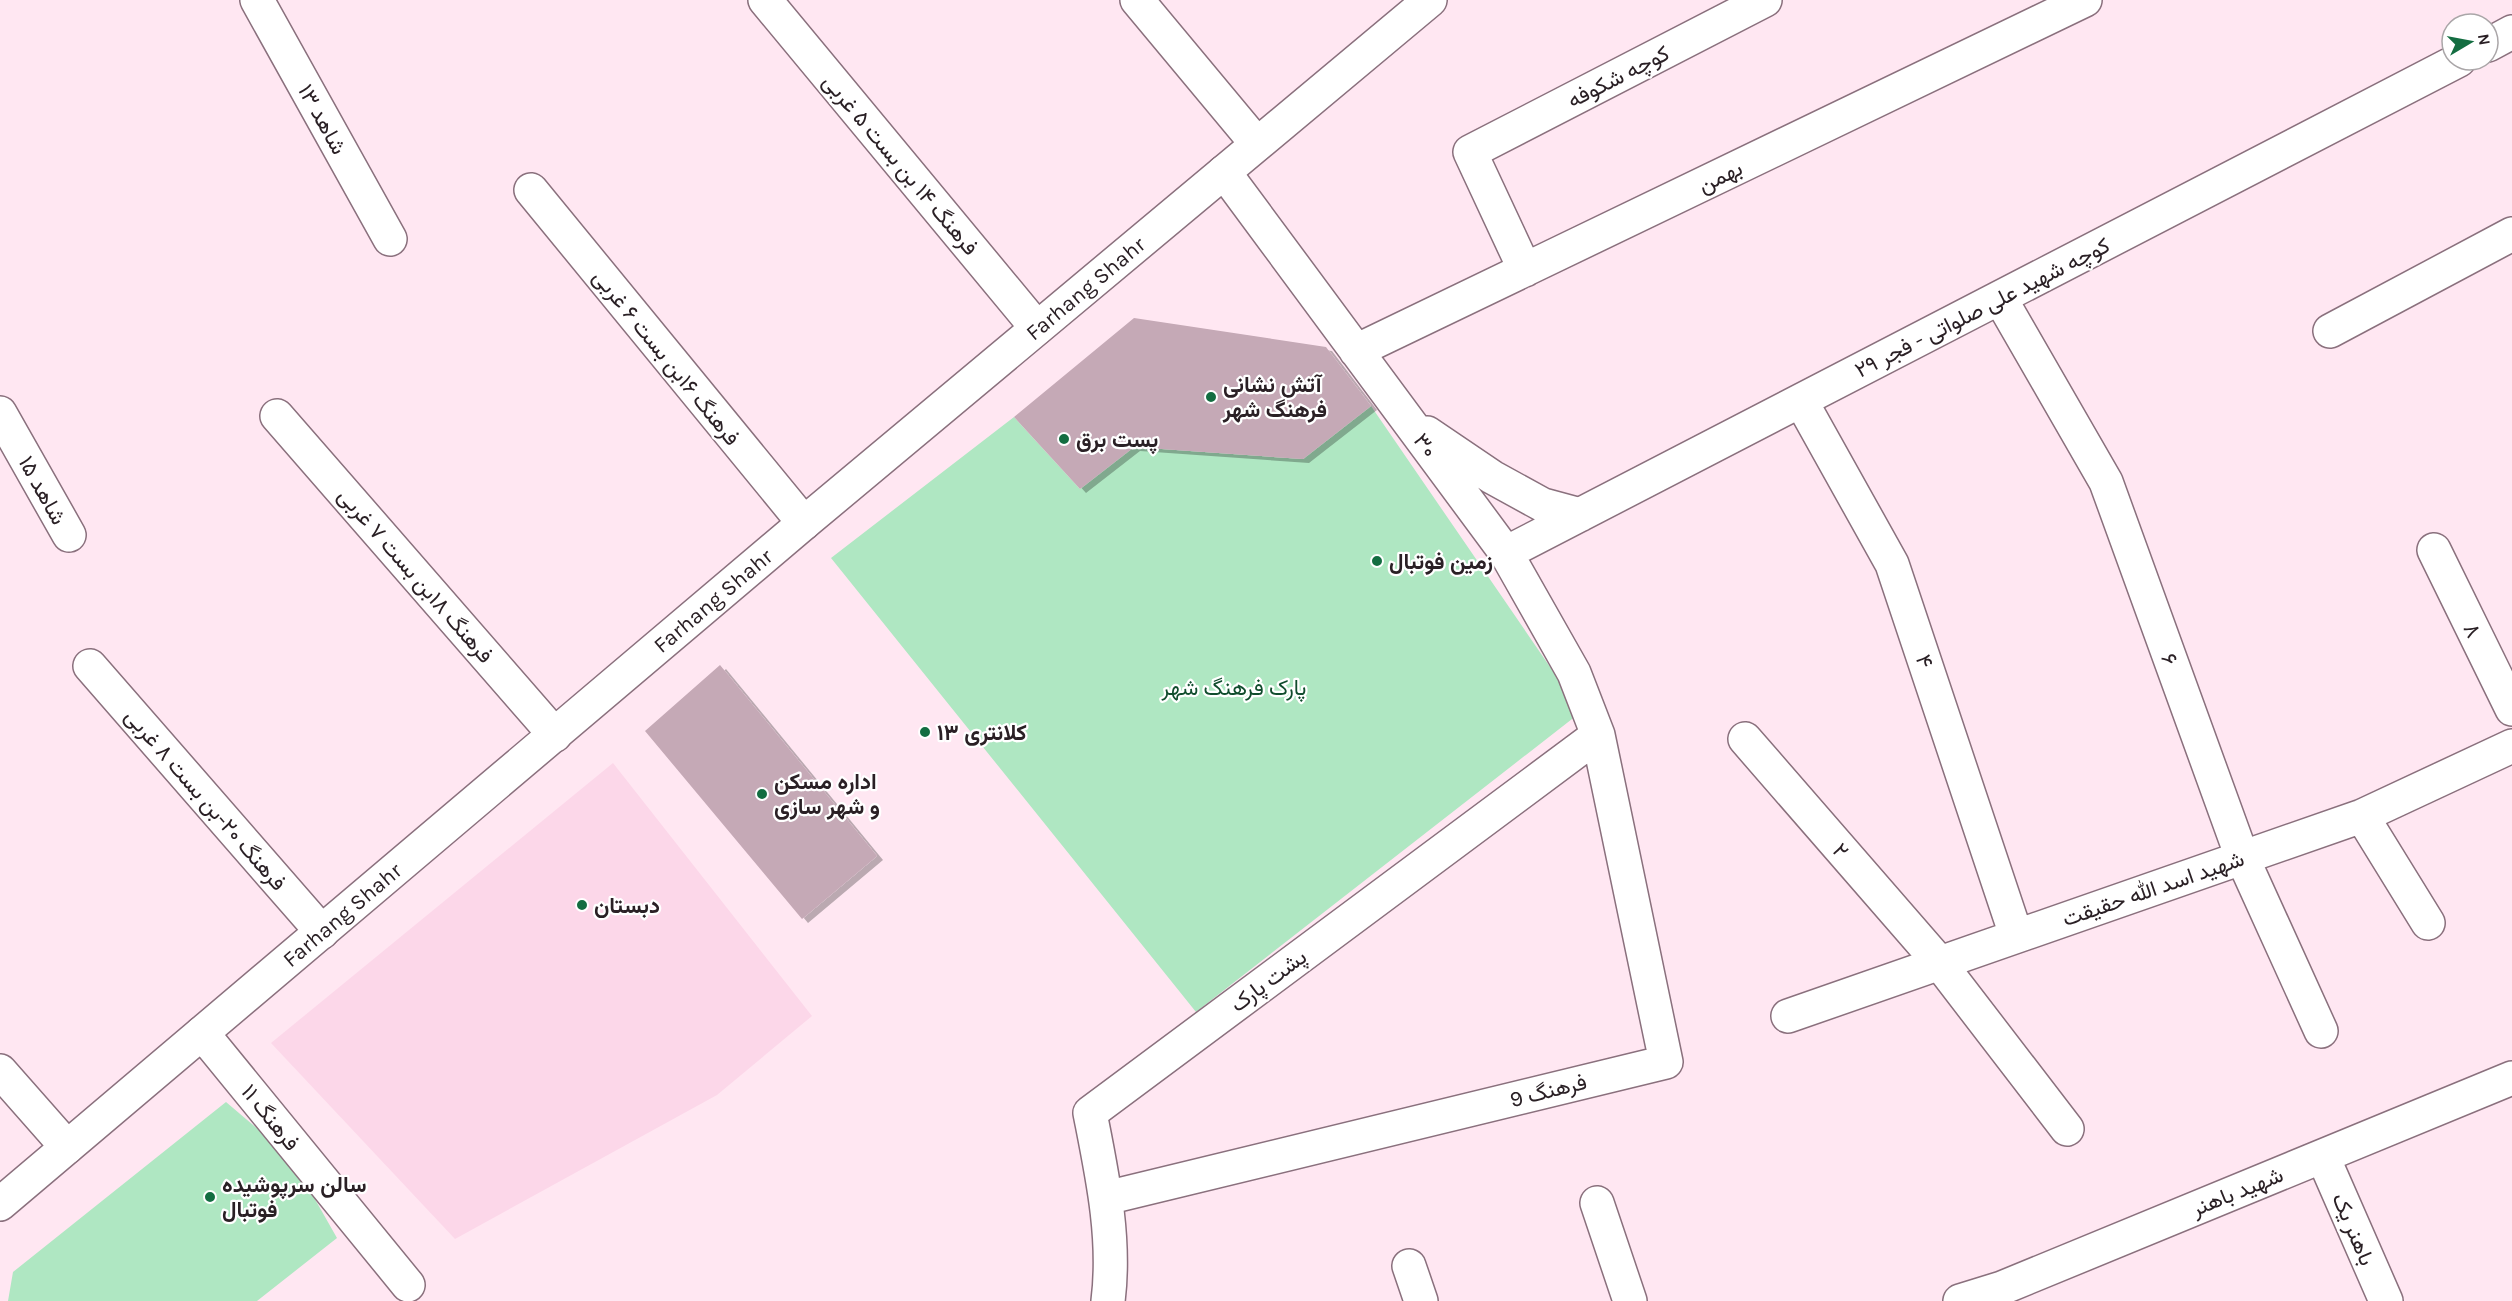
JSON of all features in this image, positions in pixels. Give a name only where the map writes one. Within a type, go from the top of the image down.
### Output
[{"type":"street","name":"شاهد ۱۳","points":[[257,0],[390,238]]},
{"type":"street","name":"فرهنگ ۱۴ بن بست ۵ غربی","points":[[765,0],[1037,328]]},
{"type":"street","points":[[1137,0],[1257,144]]},
{"type":"street","name":"Farhang Shahr","points":[[0,1204],[804,523],[1431,0]]},
{"type":"street","name":"کوچه شکوفه","points":[[1524,270],[1470,152],[1765,0]]},
{"type":"street","name":"بهمن","points":[[1356,351],[2085,0]]},
{"type":"street","name":"کوچه شهید علی صلواتی - فجر ۲۹","points":[[1506,553],[2440,69]]},
{"type":"street","name":"۳۰","points":[[1224,172],[1506,553],[1574,673],[1598,735]]},
{"type":"street","name":"فرهنگ ۱۶بن بست ۶ غربی","points":[[531,190],[804,523]]},
{"type":"street","points":[[2330,330],[2512,234]]},
{"type":"street","name":"۶","points":[[2000,298],[2106,482],[2242,857],[2321,1031]]},
{"type":"street","name":"۴","points":[[1801,401],[1892,564],[2016,934]]},
{"type":"street","name":"شاهد ۱۵","points":[[0,413],[69,535]]},
{"type":"street","name":"فرهنگ ۱۸بن بست ۷ غربی","points":[[277,416],[555,735]]},
{"type":"street","points":[[1407,419],[1502,483],[1543,505],[1580,515]]},
{"type":"street","name":"۸","points":[[2434,550],[2512,709]]},
{"type":"street","name":"فرهنگ ۲۰-بن بست ۸ غربی","points":[[90,666],[321,932]]},
{"type":"street","name":"پشت پارک","points":[[1108,1301],[1110,1282],[1106,1198],[1090,1113],[1598,735]]},
{"type":"street","name":"فرهنگ 9","points":[[1106,1198],[1666,1062],[1598,735]]},
{"type":"street","name":"۲","points":[[1745,739],[1938,961],[2067,1130]]},
{"type":"street","name":"شهید اسد الله حقیقت","points":[[1788,1016],[1938,961],[2362,816],[2512,746]]},
{"type":"street","points":[[2362,816],[2428,923]]},
{"type":"street","name":"فرهنگ ۱۱","points":[[202,1033],[408,1285]]},
{"type":"street","points":[[0,1071],[67,1147]]},
{"type":"street","name":"شهید باهنر","points":[[1960,1301],[2002,1288],[2512,1078]]},
{"type":"street","name":"باهنر یک","points":[[2323,1157],[2386,1301]]},
{"type":"street","points":[[1597,1203],[1630,1301]]},
{"type":"street","points":[[1409,1266],[1421,1301]]},
{"type":"shaded area","name":"دبستان","points":[[613,763],[812,1016],[717,1095],[455,1239],[271,1043]]},
{"type":"green space","name":"پارک فرهنگ شهر","points":[[1371,406],[1581,712],[1196,1012],[831,558],[1014,417],[1080,489],[1134,447],[1303,459]]},
{"type":"green space","name":"سالن سرپوشیده فوتبال","points":[[226,1102],[291,1157],[337,1238],[257,1301],[8,1301],[13,1272]]},
{"type":"building","name":"آتش نشانی فرهنگ شهر","points":[[1134,318],[1326,347],[1371,406],[1303,459],[1134,447],[1080,489],[1014,417]]},
{"type":"building","name":"اداره مسکن و شهر سازی","points":[[720,665],[877,856],[802,919],[645,731]]},
{"type":"place","name":"آتش نشانی فرهنگ شهر","points":[[1211,397]]},
{"type":"place","name":"پست برق","points":[[1064,439]]},
{"type":"place","name":"زمین فوتبال","points":[[1377,561]]},
{"type":"place","name":"کلانتری ۱۳","points":[[925,732]]},
{"type":"place","name":"اداره مسکن و شهر سازی","points":[[762,794]]},
{"type":"place","name":"دبستان","points":[[582,905]]},
{"type":"place","name":"سالن سرپوشیده فوتبال","points":[[210,1197]]}]
